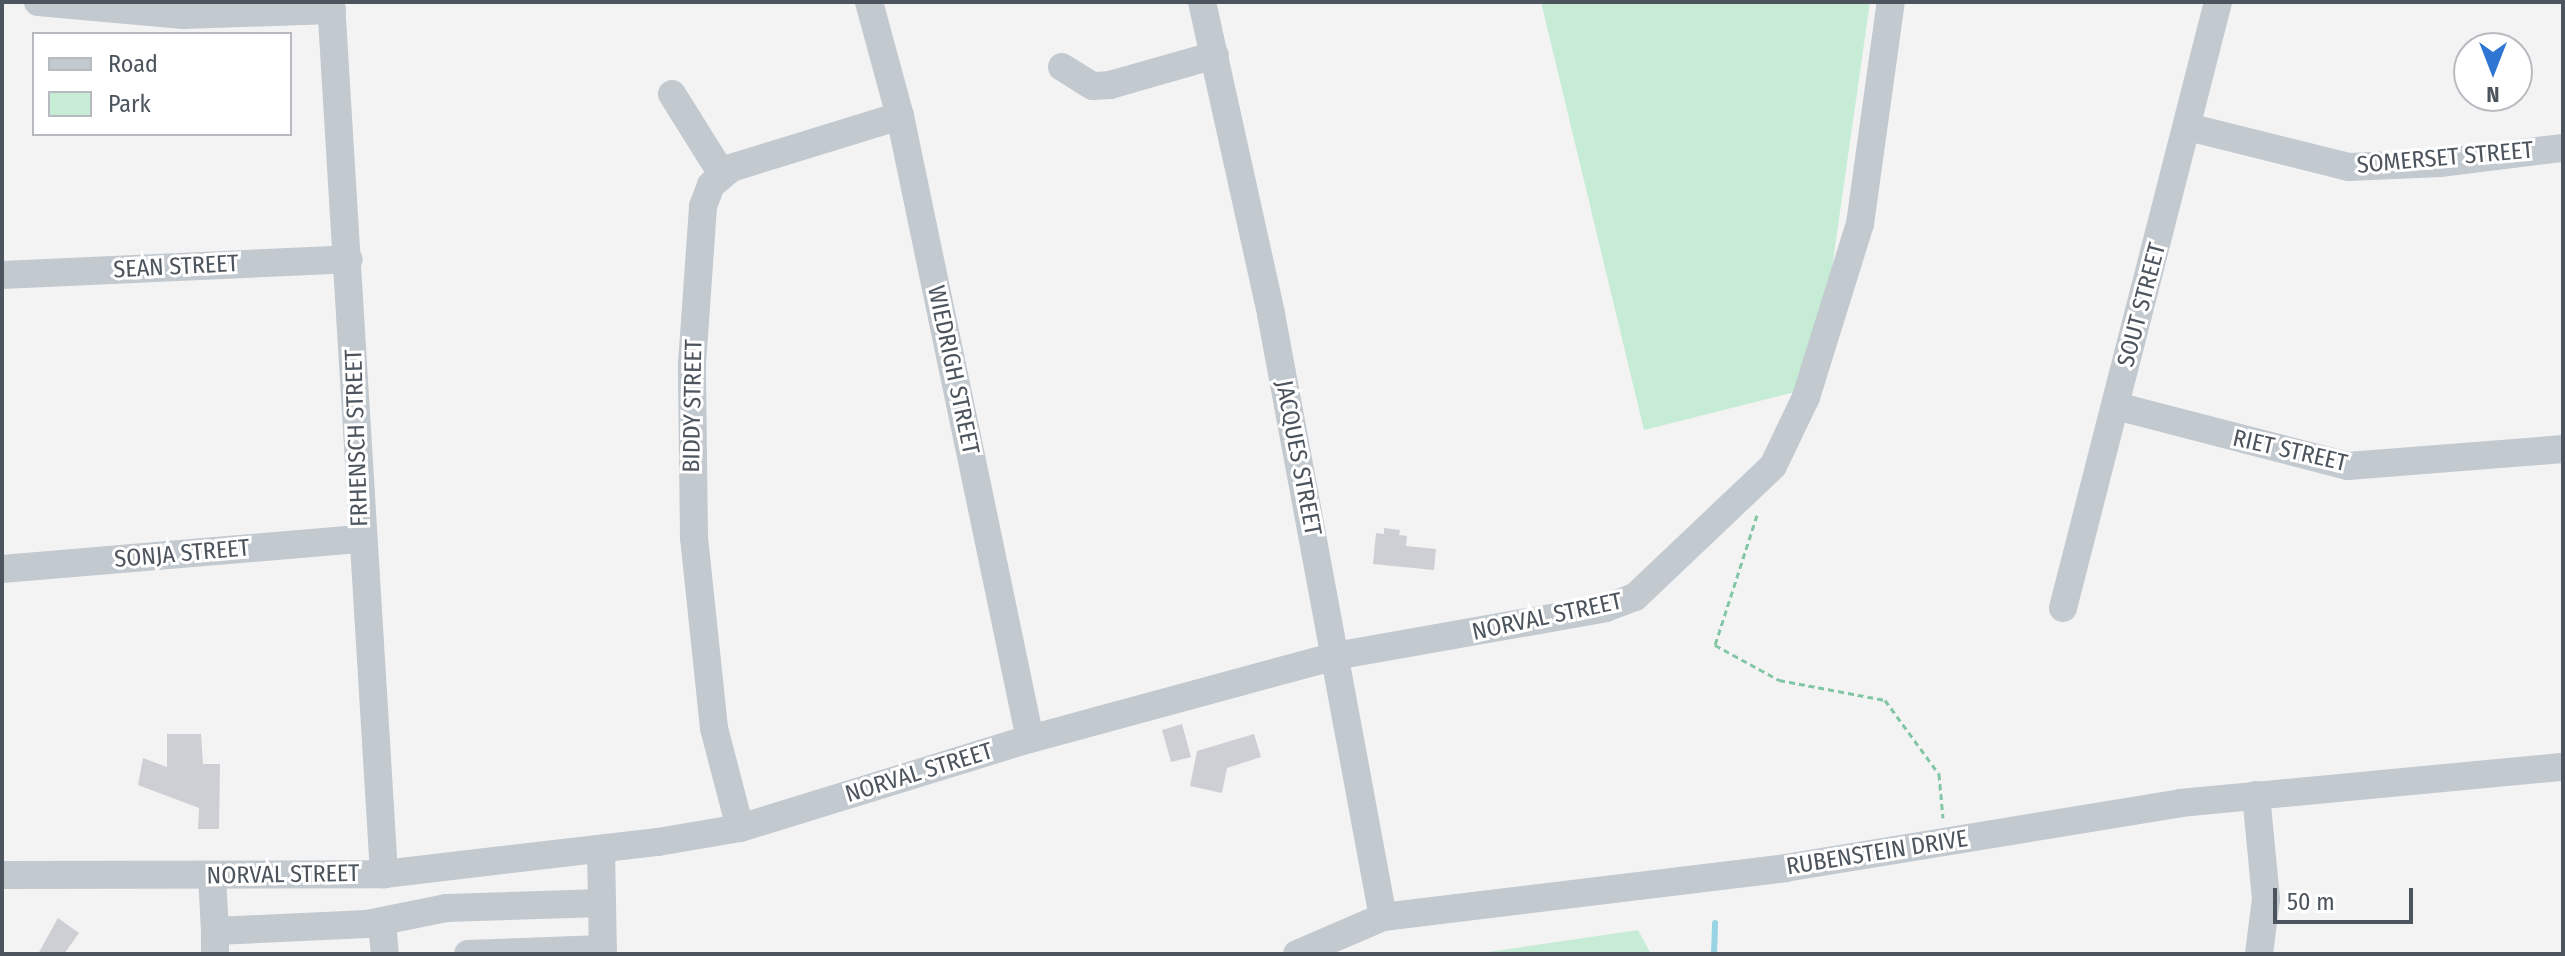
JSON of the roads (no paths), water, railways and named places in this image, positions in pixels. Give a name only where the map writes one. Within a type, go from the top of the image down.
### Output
[{"type":"street","points":[[38,2],[183,15],[332,6]]},
{"type":"street","name":"WIEDRIGH STREET","points":[[869,2],[900,116],[1030,739]]},
{"type":"street","name":"JACQUES STREET","points":[[1202,2],[1271,314],[1383,917]]},
{"type":"street","name":"NORVAL STREET","points":[[2,875],[384,874],[601,850],[740,828],[1030,739],[1335,656],[1622,603],[1664,574],[1773,466],[1806,397],[1849,269],[1891,2]]},
{"type":"street","name":"SOUT STREET","points":[[2063,608],[2218,2]]},
{"type":"street","name":"FRHENSCH STREET","points":[[332,6],[384,874]]},
{"type":"street","points":[[1062,67],[1093,86],[1110,85],[1215,55]]},
{"type":"street","points":[[672,94],[722,174],[900,116]]},
{"type":"street","name":"SOMERSET STREET","points":[[2188,127],[2349,167],[2440,163],[2563,148]]},
{"type":"street","name":"BIDDY STREET","points":[[722,174],[703,206],[692,364],[692,484],[707,675],[719,751],[740,828]]},
{"type":"street","name":"SEAN STREET","points":[[2,275],[349,259]]},
{"type":"street","name":"RIET STREET","points":[[2116,406],[2348,466],[2563,449]]},
{"type":"street","name":"SONJA STREET","points":[[2,569],[362,539]]},
{"type":"street","name":"RUBENSTEIN DRIVE","points":[[1297,954],[1383,917],[1946,842],[2256,795],[2563,767]]},
{"type":"street","name":"RUBENSTEIN DRIVE","points":[[2464,778],[2506,789],[2563,784]]},
{"type":"street","points":[[2256,795],[2266,899],[2259,954]]},
{"type":"street","points":[[468,954],[602,952],[601,850]]},
{"type":"street","points":[[212,876],[215,943],[382,922],[446,908],[602,903]]},
{"type":"street","points":[[382,922],[385,954]]},
{"type":"waterway","points":[[1714,954],[1715,923]]}]
